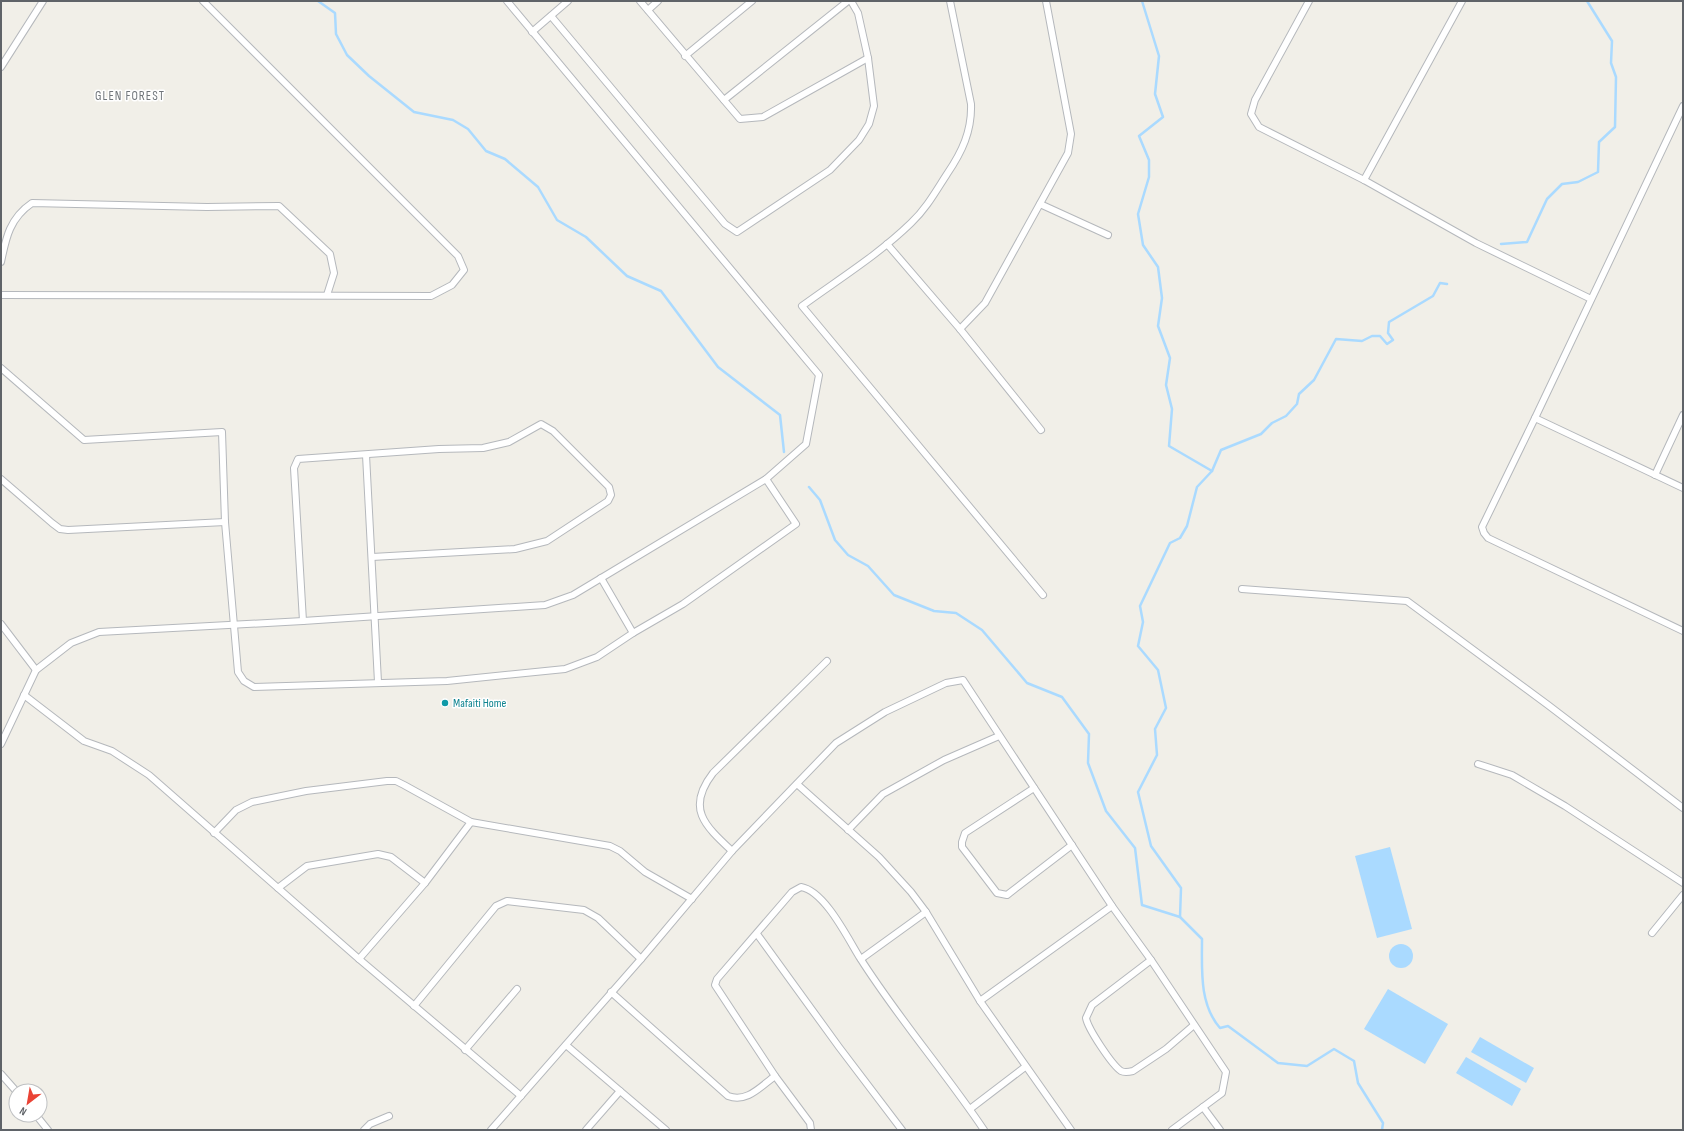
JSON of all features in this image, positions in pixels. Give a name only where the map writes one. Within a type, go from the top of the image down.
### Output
[{"type":"street","points":[[1,67],[43,1]]},
{"type":"street","points":[[1,295],[431,296],[452,286],[464,270],[458,256],[203,1]]},
{"type":"street","points":[[1,744],[36,670],[71,643],[99,632],[303,621],[545,605],[573,595],[766,480],[806,444],[819,375],[507,1]]},
{"type":"street","points":[[532,32],[568,1]]},
{"type":"street","points":[[640,1],[740,118],[763,117],[868,58]]},
{"type":"street","points":[[648,10],[658,1]]},
{"type":"street","points":[[686,56],[752,1]]},
{"type":"street","points":[[724,100],[848,1]]},
{"type":"street","points":[[551,16],[725,224],[737,232],[830,170],[859,140],[869,124],[874,106],[868,58],[858,13],[852,1]]},
{"type":"street","points":[[950,1],[971,104],[971,120],[967,136],[958,158],[931,200],[912,222],[887,244],[802,306],[1043,595]]},
{"type":"street","points":[[960,330],[985,303],[1068,153],[1071,134],[1046,1]]},
{"type":"street","points":[[1309,1],[1255,100],[1251,114],[1259,127],[1364,180],[1476,243],[1591,298]]},
{"type":"street","points":[[1364,180],[1462,1]]},
{"type":"street","points":[[1683,106],[1482,527],[1488,538],[1683,631]]},
{"type":"street","points":[[1,262],[7,232],[22,210],[32,203],[207,207],[279,206],[330,254],[334,273],[327,295]]},
{"type":"street","points":[[1040,204],[1108,235]]},
{"type":"street","points":[[887,244],[960,330],[1041,430]]},
{"type":"street","points":[[1,368],[84,440],[222,432],[225,522],[238,672],[244,681],[254,687],[447,681],[565,669],[597,657],[633,632],[683,604],[796,524],[766,480]]},
{"type":"street","points":[[1655,475],[1683,415]]},
{"type":"street","points":[[1535,418],[1683,488]]},
{"type":"street","points":[[303,621],[294,468],[298,459],[439,449],[483,448],[509,442],[538,424],[544,425],[553,430],[608,485],[611,495],[608,501],[547,541],[537,545],[515,549],[372,557]]},
{"type":"street","points":[[366,455],[378,682]]},
{"type":"street","points":[[1,479],[60,529],[68,530],[225,522]]},
{"type":"street","points":[[601,578],[633,632]]},
{"type":"street","points":[[1242,589],[1407,601],[1548,705],[1683,808]]},
{"type":"street","points":[[1,624],[36,670]]},
{"type":"street","points":[[732,851],[706,825],[699,800],[702,791],[713,773],[827,661]]},
{"type":"street","points":[[491,1130],[641,959],[732,851],[836,743],[848,733],[885,712],[946,683],[963,680],[998,736],[1112,906],[1151,960],[1226,1072],[1222,1093],[1172,1130]]},
{"type":"street","points":[[24,695],[84,741],[112,751],[149,775],[359,959],[521,1096]]},
{"type":"street","points":[[848,830],[883,794],[944,760],[998,736]]},
{"type":"street","points":[[1478,764],[1512,775],[1565,806],[1683,883]]},
{"type":"street","points":[[214,833],[236,810],[252,802],[306,791],[396,781],[404,784],[471,822],[610,846],[620,851],[645,872],[692,899]]},
{"type":"street","points":[[796,784],[893,870],[926,912],[980,1001],[1025,1067],[1071,1130]]},
{"type":"street","points":[[1034,788],[965,833],[962,847],[997,893],[1007,895],[1072,845]]},
{"type":"street","points":[[359,959],[426,882],[471,822]]},
{"type":"street","points":[[278,888],[307,866],[378,854],[391,857],[426,882]]},
{"type":"street","points":[[811,1130],[810,1123],[774,1076],[715,985],[717,979],[792,892],[798,888],[804,888],[814,894],[833,914],[861,959],[914,1037],[970,1109],[984,1130]]},
{"type":"street","points":[[1652,933],[1683,895]]},
{"type":"street","points":[[414,1006],[496,906],[507,901],[590,912],[641,959]]},
{"type":"street","points":[[980,1001],[1112,906]]},
{"type":"street","points":[[861,959],[926,912]]},
{"type":"street","points":[[757,934],[839,1048],[902,1130]]},
{"type":"street","points":[[1151,960],[1092,1005],[1086,1018],[1095,1037],[1119,1069],[1128,1072],[1133,1071],[1166,1049],[1194,1026]]},
{"type":"street","points":[[465,1050],[517,989]]},
{"type":"street","points":[[611,992],[728,1096],[735,1098],[747,1097],[774,1076]]},
{"type":"street","points":[[566,1045],[666,1130]]},
{"type":"street","points":[[970,1109],[1025,1067]]},
{"type":"street","points":[[1,1074],[9,1083]]},
{"type":"street","points":[[586,1130],[620,1091]]},
{"type":"street","points":[[1203,1107],[1220,1130]]},
{"type":"street","points":[[364,1130],[370,1124],[389,1116]]},
{"type":"water","points":[[1390,847],[1412,929],[1377,938],[1355,856]]},
{"type":"water","points":[[1401,944],[1409,948],[1413,956],[1409,964],[1401,968],[1393,964],[1389,956],[1393,948]]},
{"type":"water","points":[[1388,989],[1448,1024],[1425,1064],[1364,1029]]},
{"type":"water","points":[[1480,1037],[1534,1068],[1526,1083],[1471,1052]]},
{"type":"water","points":[[1466,1057],[1521,1089],[1512,1106],[1456,1073]]},
{"type":"waterway","points":[[318,1],[335,13],[336,34],[347,55],[369,76],[414,112],[453,120],[468,129],[486,151],[505,159],[538,187],[557,220],[586,237],[627,276],[661,291],[718,367],[780,415],[784,452]]},
{"type":"waterway","points":[[1142,1],[1159,56],[1155,94],[1163,117],[1139,136],[1149,160],[1149,177],[1138,214],[1143,245],[1158,267],[1162,298],[1158,326],[1170,358],[1166,385],[1172,409],[1169,446],[1212,471]]},
{"type":"waterway","points":[[1501,244],[1527,242],[1547,199],[1562,184],[1578,182],[1598,172],[1599,142],[1615,127],[1616,77],[1611,63],[1612,41],[1587,1]]},
{"type":"waterway","points":[[1382,1130],[1383,1123],[1358,1083],[1354,1061],[1334,1049],[1307,1066],[1278,1063],[1228,1026],[1220,1028],[1213,1019],[1208,1008],[1203,986],[1202,939],[1180,917],[1181,888],[1151,846],[1138,792],[1157,755],[1155,729],[1166,708],[1158,670],[1138,646],[1143,622],[1140,606],[1170,543],[1180,538],[1187,526],[1197,487],[1212,471],[1221,450],[1261,434],[1272,423],[1286,416],[1297,404],[1299,394],[1314,380],[1336,339],[1362,341],[1372,336],[1380,336],[1387,344],[1393,340],[1388,333],[1389,322],[1433,296],[1440,283],[1447,284]]},
{"type":"waterway","points":[[809,487],[820,500],[835,540],[848,555],[868,566],[894,595],[934,611],[956,613],[982,630],[1027,683],[1062,697],[1089,734],[1088,763],[1106,811],[1135,848],[1142,905],[1180,917]]},
{"type":"place","name":"Mafaiti Home","points":[[445,703]]},
{"type":"district","name":"GLEN FOREST","points":[[130,96]]}]
